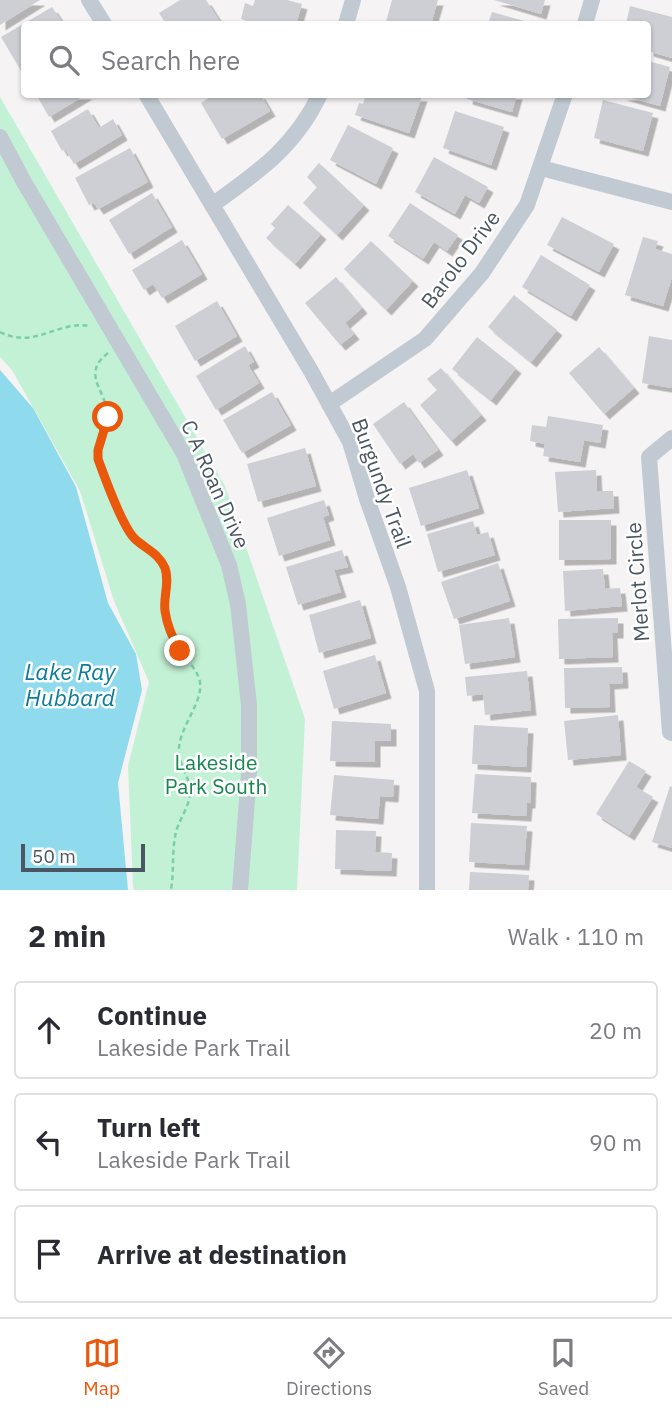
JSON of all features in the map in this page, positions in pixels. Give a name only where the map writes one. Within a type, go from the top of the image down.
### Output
[{"type":"street","points":[[89,0],[102,21]]},
{"type":"street","points":[[347,21],[353,0]]},
{"type":"street","points":[[586,21],[592,0]]},
{"type":"street","name":"Burgundy Trail","points":[[148,98],[350,442],[398,587],[427,691],[427,890]]},
{"type":"street","points":[[212,205],[271,163],[310,117],[318,98]]},
{"type":"street","name":"Barolo Drive","points":[[329,404],[425,339],[482,273],[527,205],[564,98]]},
{"type":"street","name":"C A Roan Drive","points":[[0,138],[184,454],[229,565],[238,604],[249,705],[249,774],[240,890]]},
{"type":"street","points":[[541,167],[672,202]]},
{"type":"street","name":"Merlot Circle","points":[[672,438],[649,457],[672,733]]},
{"type":"path","points":[[0,332],[23,339],[36,338],[70,324],[93,326]]},
{"type":"path","points":[[104,343],[109,352],[98,360],[94,370],[108,417],[98,459],[134,538],[158,555],[164,566],[168,588],[165,610],[170,631],[200,680],[199,698],[186,720],[179,749],[180,764],[191,789],[190,799],[175,835],[171,890]]},
{"type":"green space","name":"Lakeside Park South","points":[[0,97],[225,486],[305,719],[297,890],[134,890],[128,766],[149,682],[114,601],[80,491],[12,370],[0,357]]},
{"type":"water","name":"Lake Ray Hubbard","points":[[0,370],[33,408],[76,487],[108,603],[136,654],[142,690],[118,783],[128,890],[0,890]]},
{"type":"building","points":[[0,0],[40,0],[0,25]]},
{"type":"building","points":[[180,0],[206,0],[219,21],[164,21],[159,13]]},
{"type":"building","points":[[255,0],[287,0],[302,4],[297,21],[241,19],[245,3],[253,6]]},
{"type":"building","points":[[392,0],[438,0],[432,21],[386,21]]},
{"type":"building","points":[[494,0],[545,0],[541,14]]},
{"type":"building","points":[[630,6],[672,17],[672,58],[651,52],[651,21],[627,21]]},
{"type":"building","points":[[52,7],[61,21],[28,21]]},
{"type":"building","points":[[492,12],[524,21],[489,21]]},
{"type":"building","points":[[21,25],[21,71],[1,37]]},
{"type":"building","points":[[651,62],[670,67],[660,106],[632,98],[651,98]]},
{"type":"building","points":[[38,98],[80,98],[49,117]]},
{"type":"building","points":[[209,98],[262,98],[270,111],[222,139],[201,103]]},
{"type":"building","points":[[365,98],[421,98],[409,133],[355,115],[359,103],[363,104]]},
{"type":"building","points":[[467,98],[516,98],[512,112]]},
{"type":"building","points":[[603,100],[653,113],[643,151],[594,138]]},
{"type":"building","points":[[88,109],[99,128],[113,119],[122,135],[74,164],[65,149],[62,151],[51,131]]},
{"type":"building","points":[[455,111],[504,127],[491,165],[443,148]]},
{"type":"building","points":[[348,125],[393,148],[376,184],[330,160]]},
{"type":"building","points":[[130,148],[148,182],[98,209],[94,203],[89,205],[75,178]]},
{"type":"building","points":[[434,157],[488,187],[479,203],[465,195],[455,214],[415,192]]},
{"type":"building","points":[[319,163],[364,205],[337,235],[303,203],[317,187],[307,177]]},
{"type":"building","points":[[152,193],[172,227],[129,254],[109,220]]},
{"type":"building","points":[[410,203],[458,235],[447,251],[434,242],[423,259],[388,236]]},
{"type":"building","points":[[288,205],[321,234],[295,264],[266,238],[275,228],[271,224]]},
{"type":"building","points":[[562,217],[614,244],[599,272],[547,245]]},
{"type":"building","points":[[643,237],[658,241],[655,249],[672,254],[672,277],[663,306],[625,295]]},
{"type":"building","points":[[182,240],[202,274],[162,298],[153,284],[144,290],[132,270]]},
{"type":"building","points":[[371,241],[413,281],[386,310],[344,269]]},
{"type":"building","points":[[541,255],[590,285],[571,316],[522,287]]},
{"type":"building","points":[[336,277],[362,308],[345,323],[354,334],[340,345],[305,303]]},
{"type":"building","points":[[514,295],[557,330],[531,362],[488,327]]},
{"type":"building","points":[[217,301],[237,336],[195,361],[175,326]]},
{"type":"building","points":[[649,336],[672,340],[672,388],[642,383]]},
{"type":"building","points":[[477,337],[516,368],[491,400],[452,369]]},
{"type":"building","points":[[245,346],[254,362],[248,365],[259,383],[216,410],[196,376]]},
{"type":"building","points":[[599,347],[634,388],[604,414],[569,373]]},
{"type":"building","points":[[441,368],[481,415],[451,441],[420,405],[437,390],[427,379]]},
{"type":"building","points":[[272,392],[291,425],[242,453],[223,420]]},
{"type":"building","points":[[404,402],[438,450],[419,463],[413,454],[400,464],[373,424]]},
{"type":"building","points":[[548,416],[603,425],[600,443],[584,440],[580,462],[543,456],[545,444],[530,441],[532,425],[546,427]]},
{"type":"building","points":[[305,448],[316,486],[258,502],[247,464]]},
{"type":"building","points":[[467,470],[479,508],[421,526],[409,488]]},
{"type":"building","points":[[596,470],[597,491],[613,491],[614,508],[558,512],[555,472]]},
{"type":"building","points":[[324,500],[329,515],[323,517],[330,540],[279,556],[267,518]]},
{"type":"building","points":[[559,520],[611,520],[611,559],[559,560]]},
{"type":"building","points":[[473,521],[477,535],[488,532],[495,555],[438,572],[427,534]]},
{"type":"building","points":[[342,550],[348,567],[334,570],[341,592],[298,605],[286,567]]},
{"type":"building","points":[[498,563],[510,601],[454,619],[441,582]]},
{"type":"building","points":[[603,569],[605,589],[620,588],[622,606],[565,611],[563,571]]},
{"type":"building","points":[[360,600],[371,638],[319,653],[309,615]]},
{"type":"building","points":[[509,618],[515,657],[465,664],[459,625]]},
{"type":"building","points":[[618,618],[618,633],[612,633],[613,657],[559,659],[558,619]]},
{"type":"building","points":[[375,655],[386,693],[334,709],[323,671]]},
{"type":"building","points":[[622,667],[623,683],[609,684],[610,707],[565,708],[564,668]]},
{"type":"building","points":[[527,671],[531,710],[485,715],[483,694],[467,696],[465,677]]},
{"type":"building","points":[[618,715],[621,755],[568,760],[564,721]]},
{"type":"building","points":[[332,721],[391,724],[391,741],[375,741],[375,762],[330,761]]},
{"type":"building","points":[[474,725],[528,728],[526,767],[472,764]]},
{"type":"building","points":[[629,761],[646,771],[636,787],[653,797],[629,835],[596,814]]},
{"type":"building","points":[[475,774],[531,777],[530,803],[527,803],[526,816],[472,813]]},
{"type":"building","points":[[334,775],[394,780],[393,797],[380,796],[378,819],[330,815]]},
{"type":"building","points":[[670,786],[672,787],[672,848],[652,842]]},
{"type":"building","points":[[471,823],[527,826],[524,865],[469,862]]},
{"type":"building","points":[[336,830],[376,831],[375,852],[392,853],[391,871],[335,869]]},
{"type":"building","points":[[470,872],[529,875],[528,890],[469,890]]},
{"type":"route","points":[[108,417],[98,459],[134,538],[158,555],[164,566],[168,588],[165,610],[170,631],[180,651]]}]
